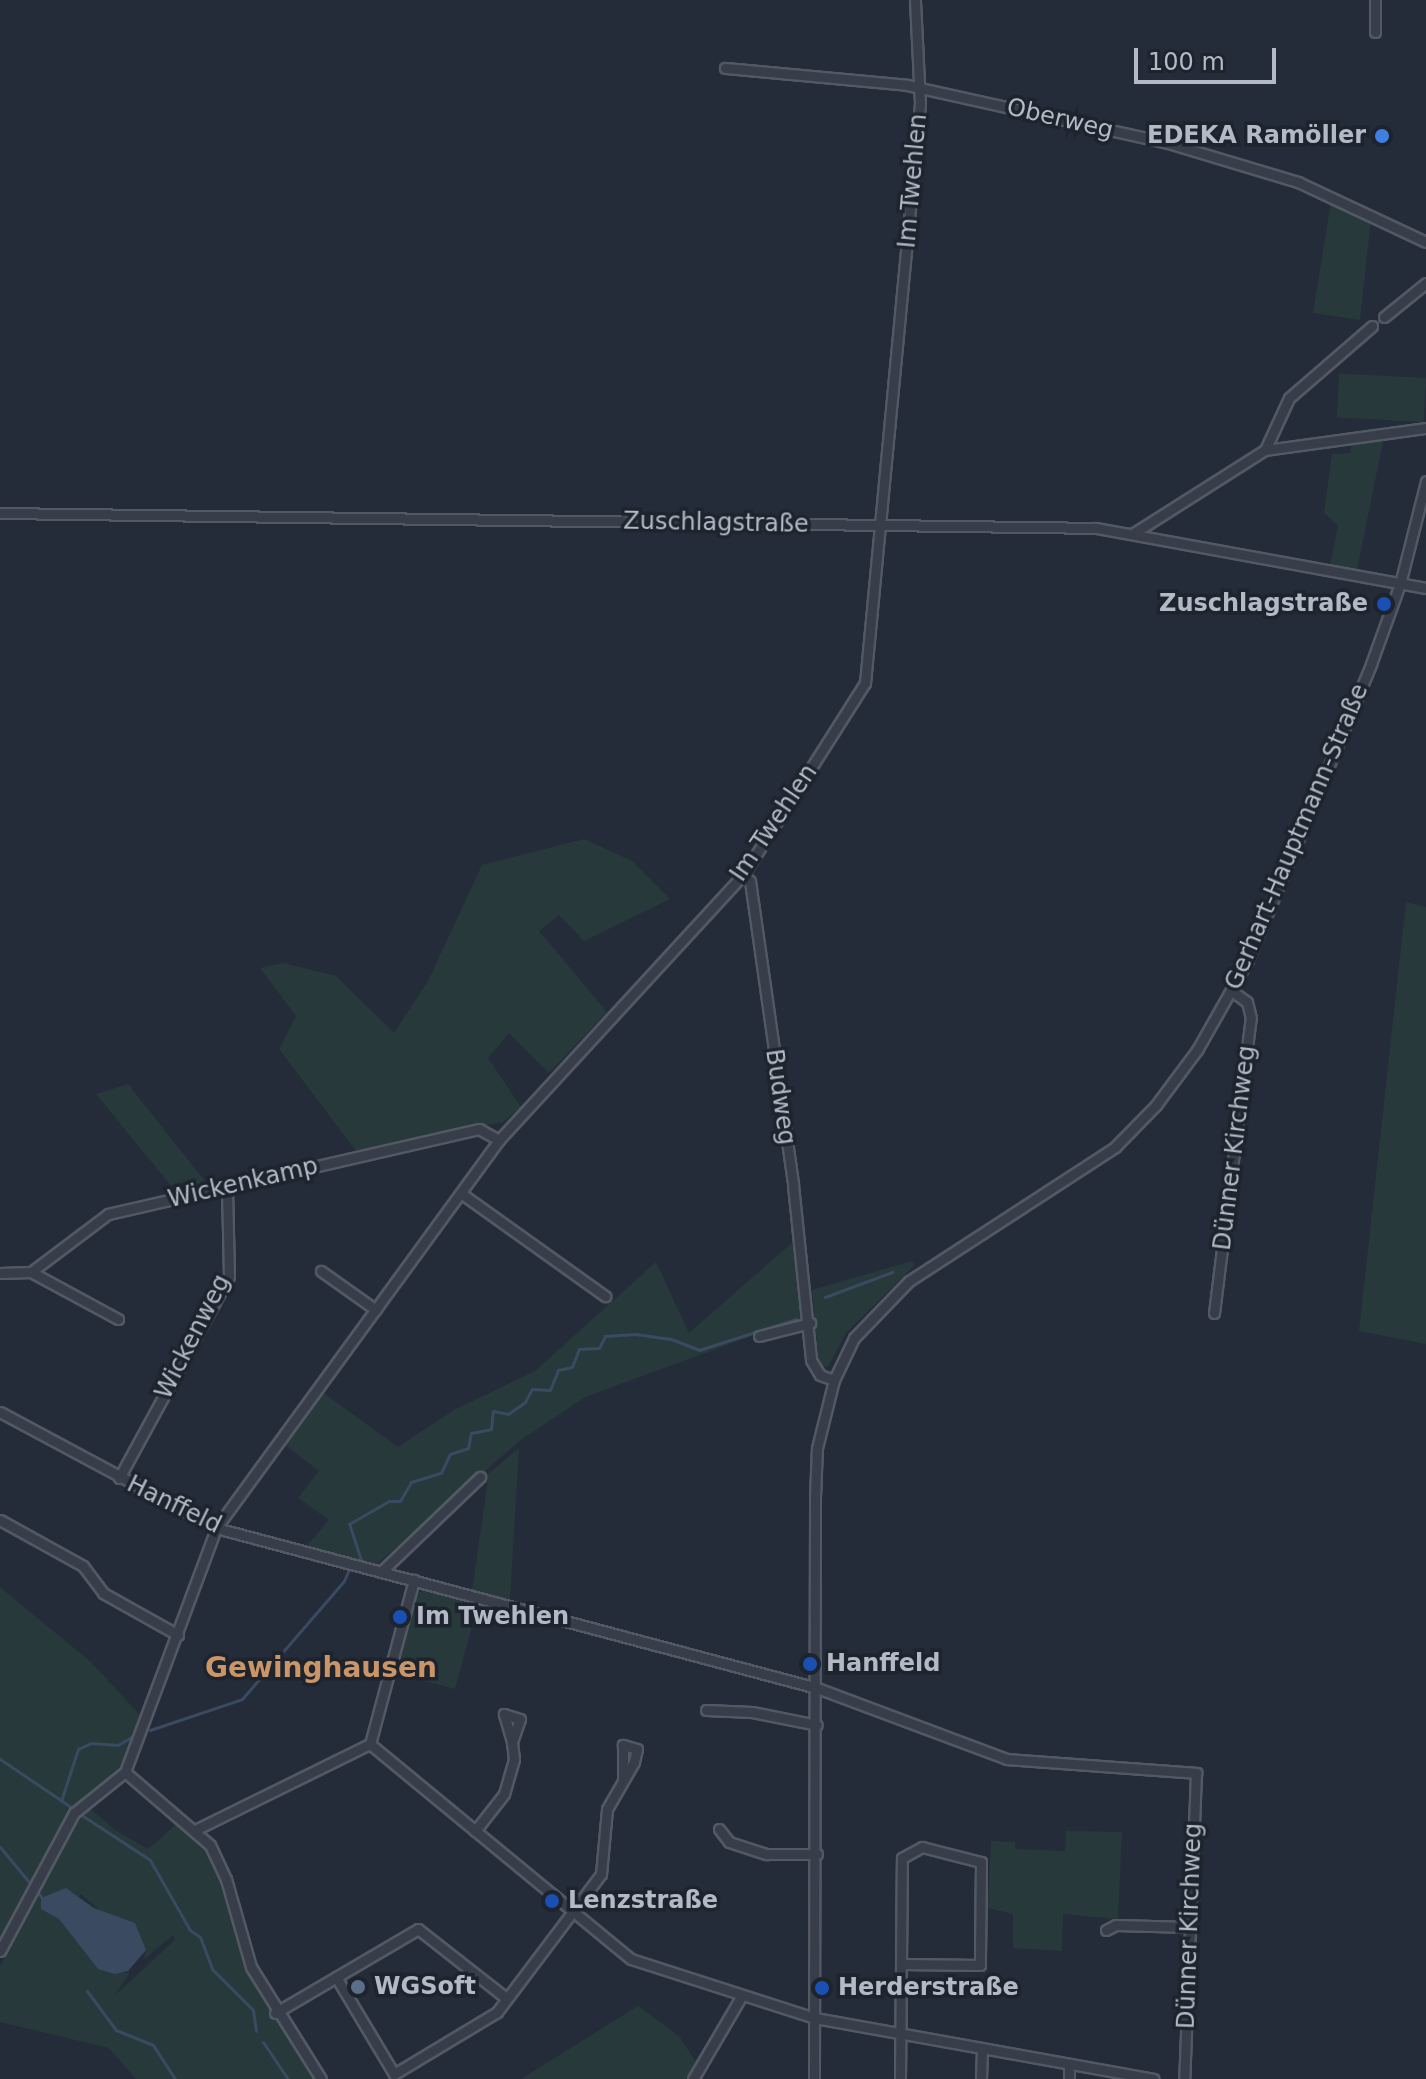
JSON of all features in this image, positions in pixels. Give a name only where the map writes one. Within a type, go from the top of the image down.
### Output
[{"type":"street","name":"Im Twehlen","points":[[125,1772],[216,1528],[499,1140],[743,875],[865,683],[882,525],[920,87],[915,0]]},
{"type":"street","points":[[1375,0],[1375,32]]},
{"type":"street","name":"Oberweg","points":[[725,68],[920,87],[1245,163],[1313,188],[1426,242]]},
{"type":"street","points":[[1384,317],[1426,283]]},
{"type":"street","points":[[1265,450],[1289,398],[1372,326]]},
{"type":"street","points":[[1134,533],[1265,450],[1426,428]]},
{"type":"street","name":"Gerhart-Hauptmann-Straße","points":[[814,2079],[817,1448],[834,1380],[854,1338],[909,1281],[1115,1147],[1156,1105],[1232,991],[1400,584],[1426,481]]},
{"type":"street","name":"Zuschlagstraße","points":[[0,513],[882,525],[1134,533],[1426,588]]},
{"type":"street","name":"Budweg","points":[[743,875],[750,881],[810,1323],[811,1360],[820,1375],[834,1380]]},
{"type":"street","name":"Dünner Kirchweg","points":[[1214,1313],[1251,1018],[1247,1002],[1232,991]]},
{"type":"street","name":"Wickenkamp","points":[[31,1272],[108,1214],[479,1129],[499,1140]]},
{"type":"street","name":"Wickenweg","points":[[119,1478],[229,1276],[227,1186]]},
{"type":"street","points":[[462,1194],[605,1296]]},
{"type":"street","points":[[321,1271],[376,1310]]},
{"type":"street","points":[[0,1273],[31,1272],[118,1319]]},
{"type":"street","points":[[759,1336],[810,1323]]},
{"type":"street","name":"Hanffeld","points":[[0,1412],[216,1528],[817,1688],[1007,1759],[1196,1773]]},
{"type":"street","points":[[382,1571],[480,1477]]},
{"type":"street","points":[[0,1520],[83,1566],[103,1593],[178,1635]]},
{"type":"street","points":[[197,1829],[370,1744],[414,1580]]},
{"type":"street","points":[[706,1710],[752,1712],[817,1725]]},
{"type":"street","points":[[475,1831],[504,1794],[514,1759],[512,1742]]},
{"type":"street","points":[[370,1744],[631,1959],[815,2018],[1154,2079]]},
{"type":"street","points":[[0,1951],[76,1810],[125,1772],[197,1829],[226,1879],[251,1967],[275,2013],[321,2079]]},
{"type":"street","name":"Dünner Kirchweg","points":[[1184,2079],[1196,1773]]},
{"type":"street","points":[[336,1977],[394,2074],[497,2012],[601,1874],[607,1809],[623,1780]]},
{"type":"street","points":[[719,1829],[729,1842],[767,1854],[817,1854]]},
{"type":"street","points":[[900,2079],[901,2035],[906,1852],[922,1847],[981,1862],[980,1965],[903,1964]]},
{"type":"street","points":[[1106,1930],[1116,1925],[1190,1927]]},
{"type":"street","points":[[275,2013],[418,1929],[506,1998]]},
{"type":"street","points":[[693,2079],[742,1995]]},
{"type":"street","points":[[981,2079],[982,2048]]},
{"type":"street","points":[[1069,2064],[1069,2079]]},
{"type":"shaded area","points":[[1331,201],[1371,219],[1360,320],[1313,313]]},
{"type":"shaded area","points":[[1339,373],[1426,378],[1424,422],[1337,417]]},
{"type":"shaded area","points":[[1384,437],[1357,570],[1330,565],[1338,525],[1324,513],[1332,454],[1350,453],[1352,442]]},
{"type":"shaded area","points":[[584,839],[632,861],[670,899],[584,941],[559,915],[539,931],[607,1012],[549,1073],[509,1033],[488,1058],[521,1107],[503,1122],[356,1151],[279,1049],[296,1016],[260,968],[283,963],[336,976],[394,1033],[428,981],[482,865]]},
{"type":"shaded area","points":[[1406,902],[1426,907],[1426,1344],[1359,1331]]},
{"type":"shaded area","points":[[128,1084],[208,1185],[176,1192],[96,1094]]},
{"type":"shaded area","points":[[794,1241],[801,1318],[585,1397],[522,1439],[377,1564],[307,1546],[329,1520],[298,1498],[319,1471],[284,1444],[322,1392],[398,1447],[454,1410],[535,1371],[656,1262],[689,1333]]},
{"type":"shaded area","points":[[912,1261],[915,1265],[846,1333],[828,1367],[819,1364],[812,1290]]},
{"type":"shaded area","points":[[519,1448],[510,1600],[472,1590],[488,1480],[483,1478]]},
{"type":"shaded area","points":[[0,1587],[92,1663],[140,1715],[122,1766],[70,1809],[0,1938]]},
{"type":"shaded area","points":[[425,1590],[479,1601],[455,1689],[396,1673],[418,1593]]},
{"type":"shaded area","points":[[87,1806],[115,1830],[148,1849],[180,1821],[198,1836],[222,1879],[246,1972],[314,2079],[136,2079],[109,2048],[0,2022],[0,1966]],"holes":[[[81,1894],[146,1950],[144,1959],[173,1935],[175,1940],[114,1996],[130,1973],[98,1969],[59,1918]]]},
{"type":"shaded area","points":[[1066,1831],[1122,1832],[1118,1919],[1063,1914],[1062,1951],[1013,1948],[1013,1914],[988,1908],[991,1841],[1015,1842],[1015,1849],[1065,1851]]},
{"type":"shaded area","points":[[638,2006],[679,2036],[696,2062],[686,2079],[521,2079]]},
{"type":"water","points":[[66,1888],[94,1908],[135,1923],[146,1950],[128,1971],[115,1974],[98,1969],[59,1919],[41,1909],[41,1898]]},
{"type":"waterway","points":[[825,1297],[892,1272]]},
{"type":"waterway","points":[[361,1560],[349,1524],[389,1501],[400,1501],[411,1482],[441,1473],[450,1454],[468,1448],[471,1433],[491,1429],[493,1411],[508,1414],[525,1402],[532,1389],[550,1390],[558,1370],[572,1367],[579,1349],[599,1348],[605,1336],[635,1334],[671,1339],[699,1350],[796,1319]]},
{"type":"waterway","points":[[150,1730],[242,1699],[344,1581],[350,1567]]},
{"type":"waterway","points":[[61,1801],[78,1749],[91,1743],[118,1745],[133,1736]]},
{"type":"waterway","points":[[0,1759],[71,1807]]},
{"type":"waterway","points":[[80,1814],[150,1860],[190,1930],[200,1937],[212,1969],[253,2010],[256,2031]]},
{"type":"waterway","points":[[0,1847],[43,1899]]},
{"type":"waterway","points":[[87,1991],[116,2030],[153,2045],[175,2079]]},
{"type":"waterway","points":[[263,2042],[288,2079]]},
{"type":"place","name":"EDEKA Ramöller","points":[[1382,136]]},
{"type":"place","name":"Zuschlagstraße","points":[[1384,604]]},
{"type":"place","name":"Im Twehlen","points":[[400,1617]]},
{"type":"place","name":"Hanffeld","points":[[810,1664]]},
{"type":"place","name":"Lenzstraße","points":[[552,1901]]},
{"type":"place","name":"WGSoft","points":[[358,1987]]},
{"type":"place","name":"Herderstraße","points":[[822,1988]]},
{"type":"district","name":"Gewinghausen","points":[[321,1668]]}]
